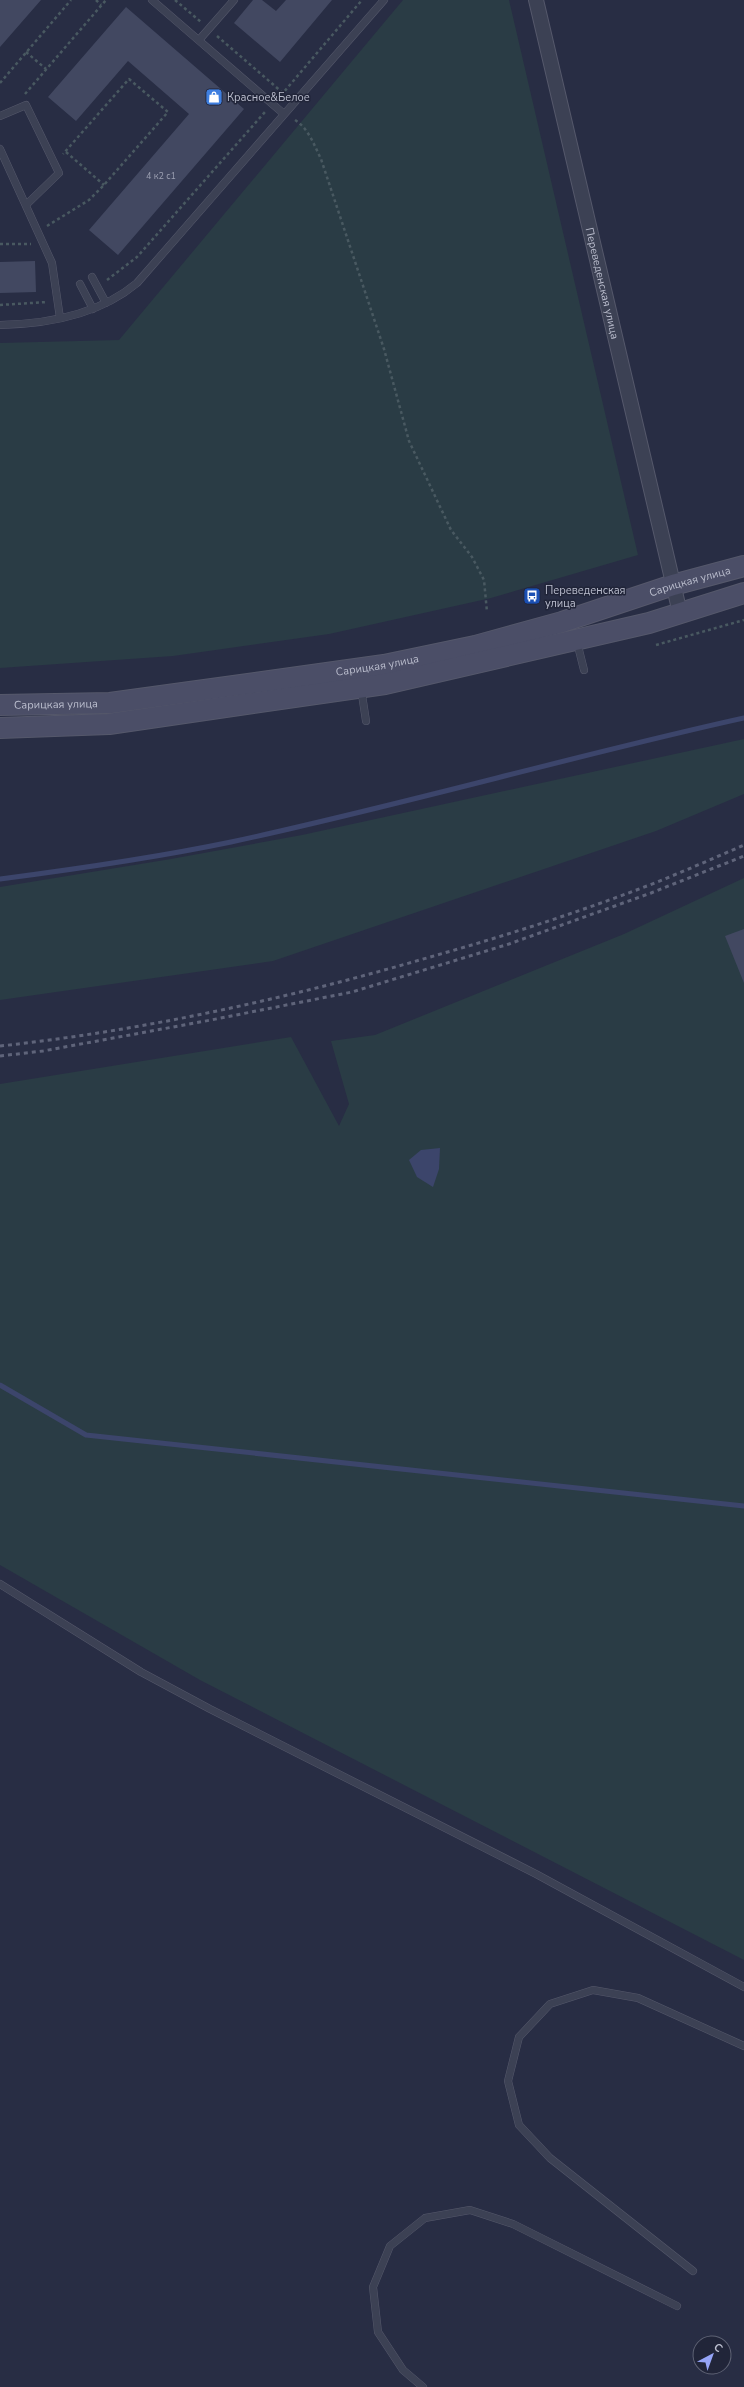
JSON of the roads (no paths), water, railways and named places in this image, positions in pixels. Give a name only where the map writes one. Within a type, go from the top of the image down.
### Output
[{"type":"street","name":"Переведенская улица","points":[[536,0],[680,614]]},
{"type":"street","name":"Сарицкая улица","points":[[0,705],[110,703],[384,665],[474,646],[562,622],[673,585],[744,566]]},
{"type":"street","name":"Сарицкая улица","points":[[0,728],[109,724],[393,683],[649,624],[744,593]]},
{"type":"lane","points":[[152,0],[284,114]]},
{"type":"lane","points":[[199,40],[234,0]]},
{"type":"lane","points":[[0,325],[23,324],[60,318],[93,309],[123,295],[137,283],[384,0]]},
{"type":"lane","points":[[0,116],[26,105],[59,173],[26,205]]},
{"type":"lane","points":[[0,149],[52,263],[56,301],[60,318]]},
{"type":"lane","points":[[92,278],[106,303]]},
{"type":"lane","points":[[80,284],[93,309]]},
{"type":"lane","points":[[576,640],[584,670]]},
{"type":"lane","points":[[361,688],[366,721]]},
{"type":"lane","points":[[0,1584],[141,1672],[210,1709],[536,1874],[744,1987]]},
{"type":"lane","points":[[694,2271],[550,2158],[520,2125],[508,2081],[519,2037],[550,2004],[593,1990],[638,1998],[744,2046]]},
{"type":"lane","points":[[423,2387],[403,2370],[378,2332],[373,2288],[390,2246],[425,2218],[470,2210],[512,2224],[676,2306]]},
{"type":"water","points":[[440,1148],[439,1169],[433,1187],[417,1177],[409,1160],[421,1150]]},
{"type":"waterway","points":[[0,879],[116,863],[231,842],[295,828],[615,748],[744,718]]},
{"type":"waterway","points":[[0,1385],[86,1435],[744,1506]]},
{"type":"railway","points":[[0,1046],[111,1031],[166,1021],[329,985],[543,923],[621,896],[744,845]]},
{"type":"railway","points":[[0,1056],[43,1051],[352,992],[509,944],[651,893],[744,856]]},
{"type":"place","name":"Красное&Белое","points":[[214,97]]},
{"type":"place","name":"Переведенская улица","points":[[532,596]]}]
